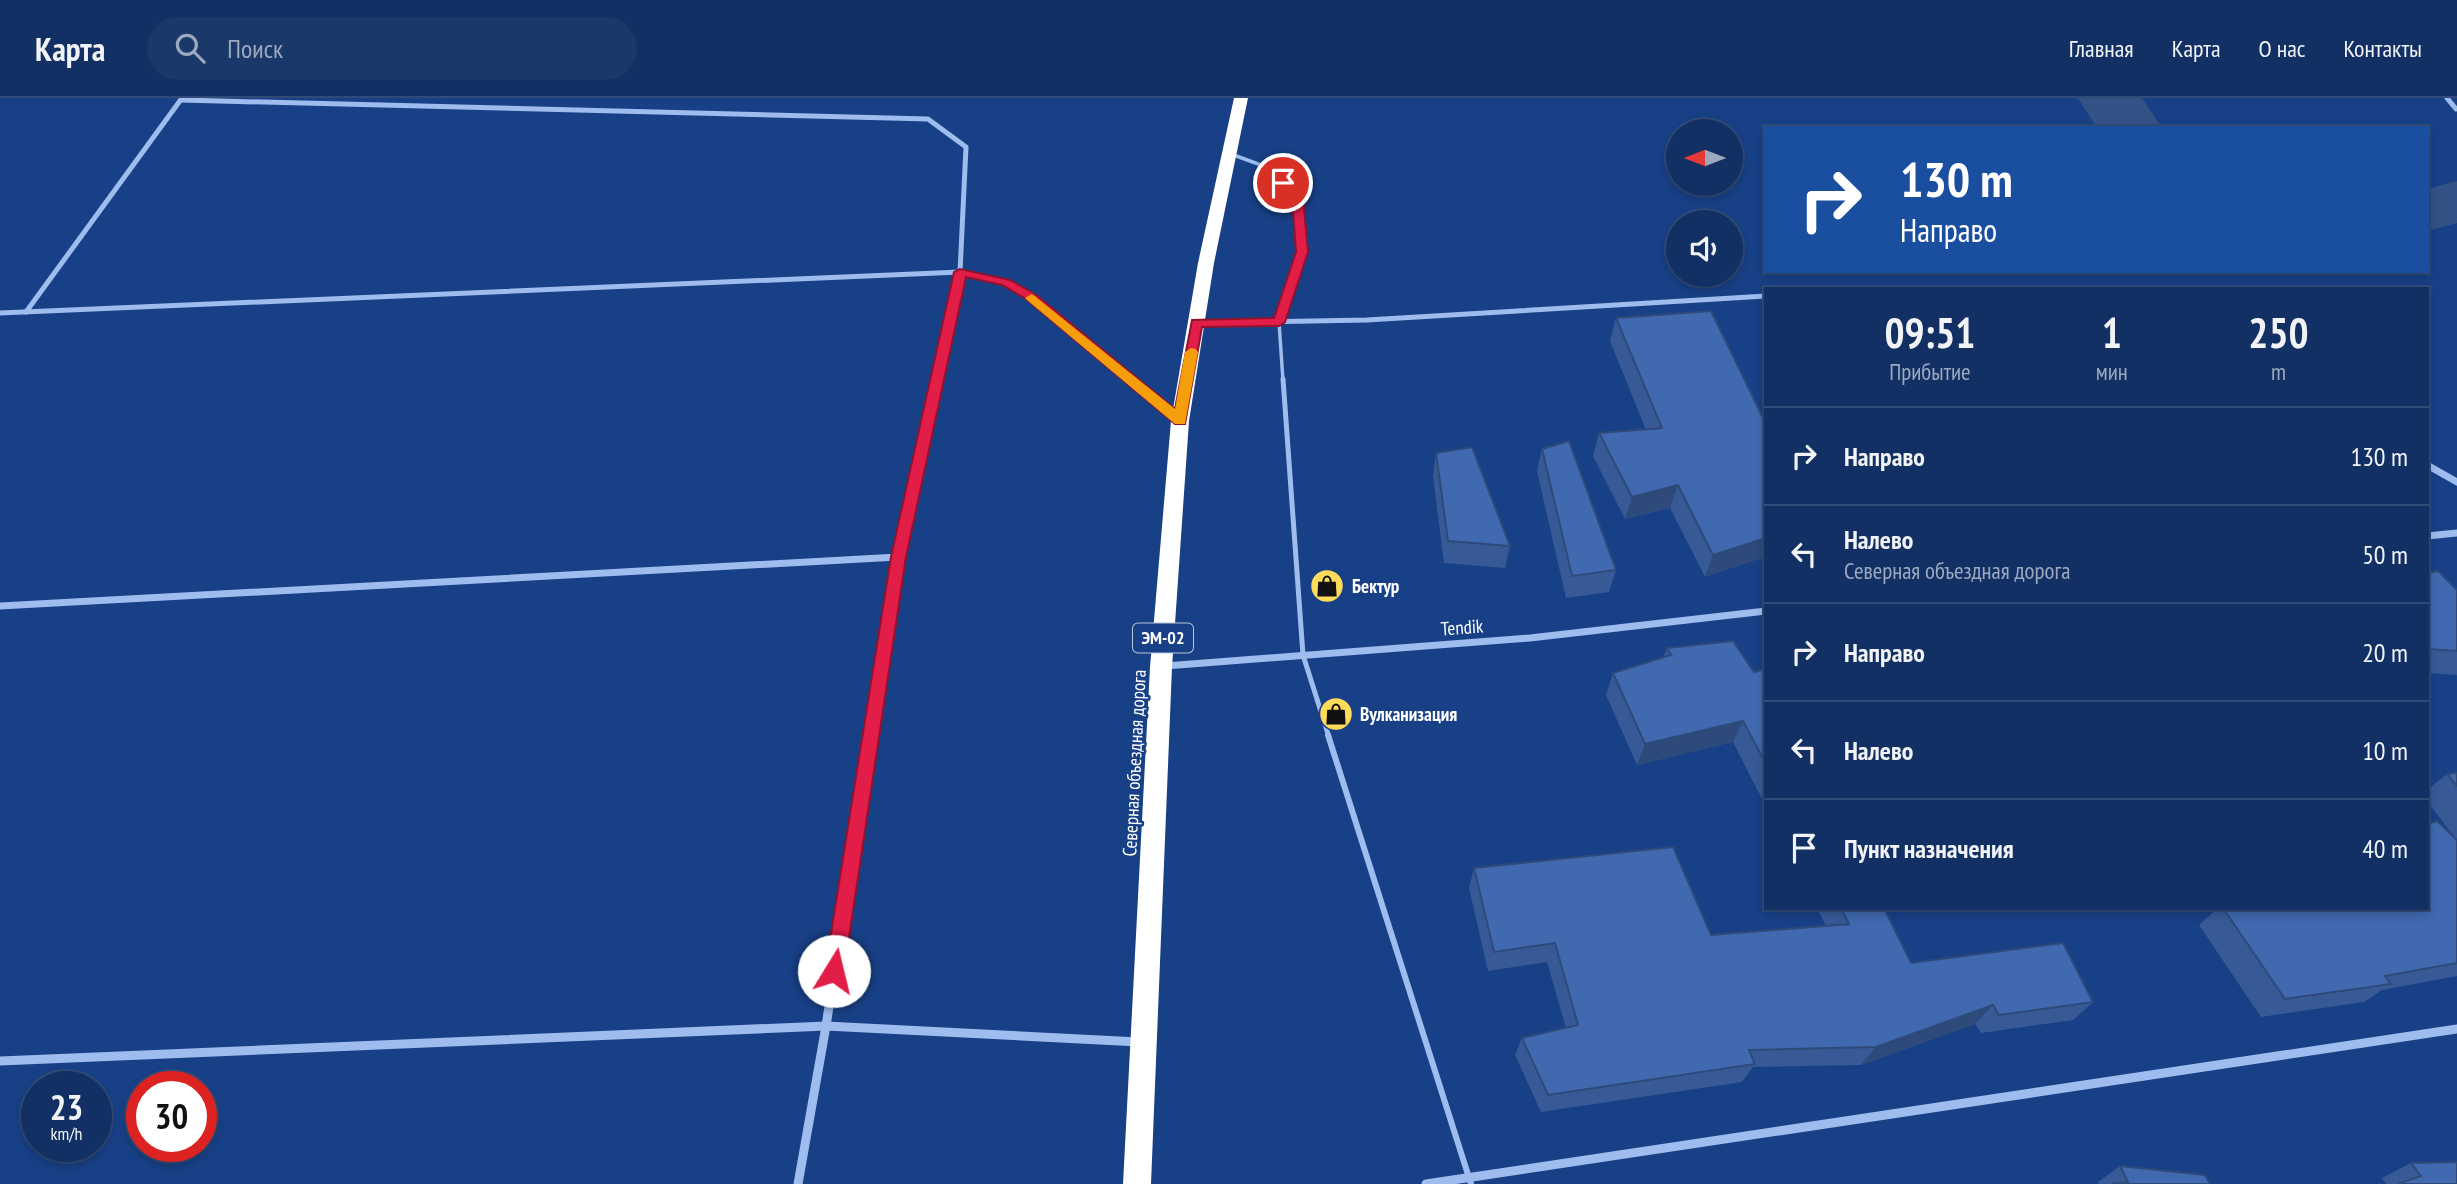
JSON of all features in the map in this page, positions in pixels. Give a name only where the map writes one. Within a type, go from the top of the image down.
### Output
[{"type":"highway","name":"Северная объездная дорога","points":[[1137,1184],[1161,667],[1180,421],[1196,323],[1241,98]]},
{"type":"street","points":[[2447,98],[2456,110]]},
{"type":"street","points":[[26,312],[181,99],[928,119],[966,147],[960,272],[898,557],[826,1026],[798,1184]]},
{"type":"street","points":[[0,313],[960,272],[1006,282],[1031,297],[1180,421]]},
{"type":"street","points":[[1196,323],[1367,320],[1764,296]]},
{"type":"street","points":[[2429,466],[2457,482]]},
{"type":"street","points":[[2429,536],[2457,533]]},
{"type":"street","points":[[0,606],[898,557]]},
{"type":"street","name":"Tendik","points":[[1161,667],[1530,638],[1764,611]]},
{"type":"street","points":[[0,1061],[826,1026],[1144,1042]]},
{"type":"street","points":[[1426,1184],[1471,1181],[2457,1029]]},
{"type":"lane","points":[[1229,153],[1269,168],[1297,197],[1302,252],[1279,322],[1303,655],[1471,1181]]},
{"type":"building","points":[[1711,311],[1764,420],[1764,539],[1713,555],[1678,485],[1632,497],[1599,433],[1662,428],[1616,318]]},
{"type":"building","points":[[1569,441],[1616,570],[1572,576],[1542,449]]},
{"type":"building","points":[[1472,447],[1510,546],[1448,541],[1436,453]]},
{"type":"building","points":[[2438,571],[2457,590],[2457,651],[2429,649],[2429,573]]},
{"type":"building","points":[[1733,641],[1754,672],[1764,670],[1764,760],[1743,721],[1645,744],[1613,673],[1671,655],[1667,648]]},
{"type":"building","points":[[2457,773],[2457,786],[2447,774]]},
{"type":"building","points":[[2437,821],[2457,840],[2457,963],[2385,976],[2391,984],[2285,999],[2224,910],[2429,910],[2429,823]]},
{"type":"building","points":[[1673,847],[1711,935],[1849,924],[1842,910],[1885,910],[1911,963],[2063,943],[2093,1002],[1999,1015],[1993,1005],[1876,1047],[1749,1050],[1755,1064],[1548,1095],[1522,1038],[1578,1025],[1555,943],[1494,952],[1474,868]]},
{"type":"building","points":[[2457,1162],[2457,1184],[2398,1184],[2421,1176],[2411,1163]]},
{"type":"building","points":[[2120,1166],[2205,1175],[2210,1184],[2112,1184],[2128,1182]]},
{"type":"waterway","points":[[2110,98],[2129,126]]},
{"type":"waterway","points":[[2429,209],[2457,202]]},
{"type":"slow traffic","points":[[1032,298],[1180,421],[1191,352]]},
{"type":"place","name":"Бектур","points":[[1327,586]]},
{"type":"place","name":"Вулканизация","points":[[1336,714]]},
{"type":"route","points":[[834,971],[898,557],[960,272],[1006,282],[1031,297],[1180,421],[1196,323],[1279,322],[1302,252],[1297,197],[1283,183]]}]
